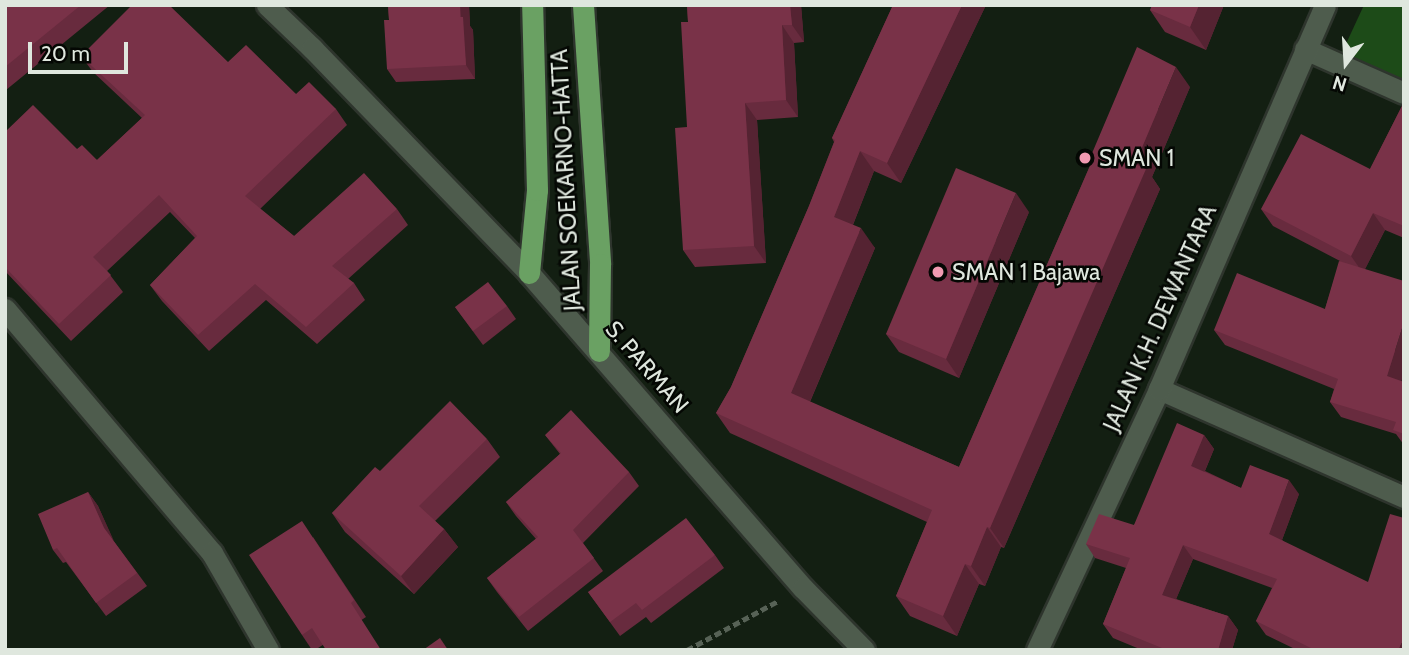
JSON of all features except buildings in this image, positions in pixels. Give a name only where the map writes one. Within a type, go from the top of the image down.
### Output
[{"type":"highway","name":"JALAN SOEKARNO-HATTA","points":[[529,273],[537,190],[532,5]]},
{"type":"highway","name":"JALAN SOEKARNO-HATTA","points":[[583,5],[600,264],[599,351]]},
{"type":"street","name":"S. PARMAN","points":[[267,5],[312,48],[529,273],[803,588],[864,650]]},
{"type":"street","name":"JALAN K.H. DEWANTARA","points":[[1037,650],[1159,389],[1325,5]]},
{"type":"street","points":[[1306,48],[1404,93]]},
{"type":"street","points":[[5,309],[212,553],[268,650]]},
{"type":"street","points":[[1159,389],[1404,497]]},
{"type":"path","points":[[687,650],[803,588]]},
{"type":"green space","points":[[1364,5],[1404,5],[1404,88],[1339,59]]},
{"type":"place","name":"SMAN 1","points":[[1085,158]]},
{"type":"place","name":"SMAN 1 Bajawa","points":[[938,272]]}]
